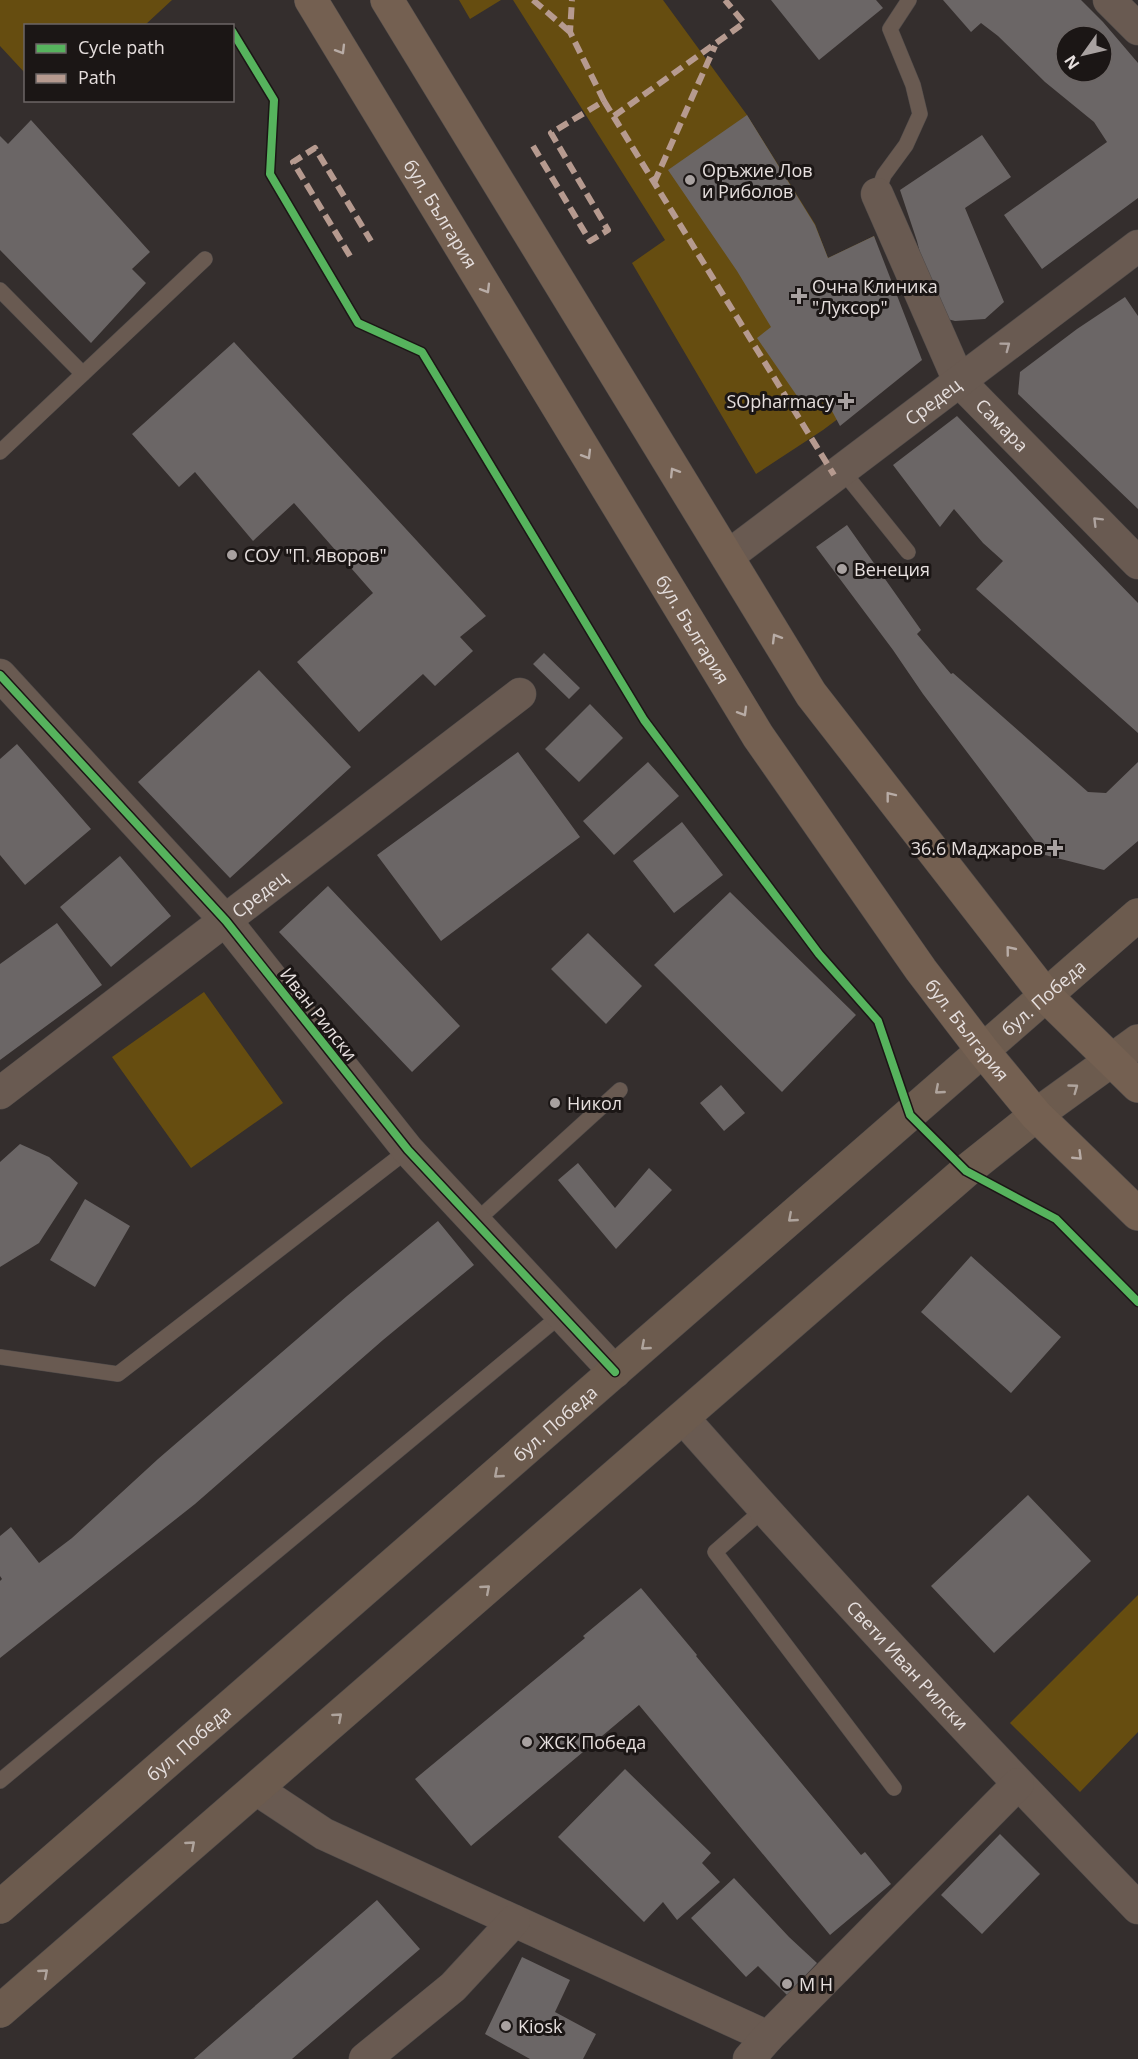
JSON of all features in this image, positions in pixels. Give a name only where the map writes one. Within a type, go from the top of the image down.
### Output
[{"type":"main road","name":"бул. България","points":[[311,0],[758,736],[921,970],[984,1051],[1036,1115],[1138,1214]]},
{"type":"main road","points":[[387,0],[811,694],[1046,996],[1138,1086]]},
{"type":"main road","name":"бул. Победа","points":[[0,1907],[1138,915]]},
{"type":"main road","points":[[0,2011],[966,1171],[1036,1115],[1138,1041]]},
{"type":"street","points":[[1109,0],[1138,29]]},
{"type":"street","name":"Самара","points":[[877,194],[959,381],[1138,563]]},
{"type":"street","name":"Средец","points":[[727,557],[1138,246]]},
{"type":"street","name":"Иван Рилски","points":[[0,675],[226,921],[408,1150],[615,1372]]},
{"type":"street","name":"Средец","points":[[0,1093],[520,694]]},
{"type":"street","name":"Свети Иван Рилски","points":[[683,1418],[1018,1784],[1138,1908]]},
{"type":"street","points":[[256,1789],[324,1834],[514,1921],[758,2048],[1018,1784]]},
{"type":"street","points":[[364,2059],[453,1987],[514,1921]]},
{"type":"lane","points":[[877,194],[884,175],[906,145],[920,114],[913,85],[890,29],[908,0]]},
{"type":"lane","points":[[0,452],[205,259]]},
{"type":"lane","points":[[0,290],[83,374]]},
{"type":"lane","points":[[841,469],[908,552]]},
{"type":"lane","points":[[475,1222],[620,1090]]},
{"type":"lane","points":[[0,1357],[118,1374],[408,1150]]},
{"type":"lane","points":[[0,1781],[561,1315]]},
{"type":"lane","points":[[764,1509],[715,1552],[894,1788]]},
{"type":"shaded area","points":[[0,0],[172,0],[146,24],[24,24],[24,72],[0,46]]},
{"type":"shaded area","points":[[459,0],[501,0],[470,19]]},
{"type":"shaded area","points":[[513,0],[663,0],[747,115],[815,224],[828,258],[874,236],[906,368],[823,430],[756,474],[632,263],[665,240]]},
{"type":"shaded area","points":[[204,992],[283,1103],[191,1168],[112,1057]]},
{"type":"shaded area","points":[[1138,1595],[1138,1732],[1080,1792],[1010,1723]]},
{"type":"building","points":[[771,0],[876,0],[883,8],[819,60]]},
{"type":"building","points":[[943,0],[1081,0],[1105,24],[1054,24],[1054,84],[1114,84],[1114,35],[1138,63],[1138,198],[1042,269],[1004,215],[1107,142],[1094,122],[1045,82],[998,36],[981,23],[971,32]]},
{"type":"building","points":[[747,115],[815,225],[828,258],[874,236],[922,360],[840,426],[824,396],[806,409],[757,338],[771,327],[737,271],[668,170]]},
{"type":"building","points":[[31,120],[150,252],[132,269],[146,283],[91,343],[0,250],[0,136],[8,144]]},
{"type":"building","points":[[982,135],[1011,177],[965,208],[1004,302],[985,319],[955,321],[936,316],[917,241],[900,190]]},
{"type":"building","points":[[1125,297],[1138,316],[1138,509],[1018,394],[1020,372],[1077,329]]},
{"type":"building","points":[[234,342],[486,616],[460,637],[473,651],[435,686],[423,674],[359,732],[297,662],[373,593],[294,503],[253,541],[195,472],[179,487],[132,434]]},
{"type":"building","points":[[957,416],[1138,603],[1138,733],[976,589],[1003,561],[983,543],[954,509],[940,527],[893,465]]},
{"type":"building","points":[[847,525],[921,630],[917,634],[951,674],[953,673],[1088,792],[1106,793],[1138,762],[1138,841],[1104,870],[1045,855],[923,694],[816,547]]},
{"type":"building","points":[[544,653],[580,688],[569,699],[533,664]]},
{"type":"building","points":[[259,670],[351,767],[230,878],[138,782]]},
{"type":"building","points":[[590,704],[623,738],[579,782],[545,749]]},
{"type":"building","points":[[17,744],[91,829],[25,885],[0,855],[0,759]]},
{"type":"building","points":[[518,752],[580,837],[441,941],[377,855]]},
{"type":"building","points":[[648,762],[679,796],[614,855],[583,821]]},
{"type":"building","points":[[682,822],[723,875],[674,913],[633,861]]},
{"type":"building","points":[[120,856],[171,916],[111,967],[60,907]]},
{"type":"building","points":[[328,886],[460,1026],[412,1072],[279,932]]},
{"type":"building","points":[[730,892],[856,1015],[782,1092],[654,965]]},
{"type":"building","points":[[57,923],[102,985],[0,1060],[0,964]]},
{"type":"building","points":[[588,933],[642,986],[606,1024],[551,969]]},
{"type":"building","points":[[721,1085],[745,1113],[724,1131],[700,1103]]},
{"type":"building","points":[[20,1144],[49,1157],[78,1183],[39,1243],[0,1267],[0,1162]]},
{"type":"building","points":[[578,1163],[615,1208],[649,1168],[672,1190],[616,1249],[558,1180]]},
{"type":"building","points":[[85,1199],[130,1226],[95,1287],[50,1260]]},
{"type":"building","points":[[438,1221],[474,1265],[383,1340],[195,1504],[0,1658],[0,1581],[2,1579],[0,1576],[0,1536],[11,1527],[39,1563],[72,1538],[158,1459]]},
{"type":"building","points":[[971,1256],[1061,1337],[1011,1393],[921,1312]]},
{"type":"building","points":[[1028,1495],[1091,1561],[994,1653],[931,1586]]},
{"type":"building","name":"ЖСК Победа","points":[[641,1588],[861,1855],[865,1852],[891,1884],[830,1935],[639,1705],[471,1846],[415,1779],[585,1638],[583,1636]]},
{"type":"building","points":[[625,1769],[711,1853],[702,1863],[720,1882],[677,1920],[663,1902],[644,1922],[558,1837]]},
{"type":"building","points":[[1000,1834],[1040,1874],[982,1934],[941,1895]]},
{"type":"building","points":[[734,1878],[789,1937],[817,1963],[787,1995],[758,1966],[746,1977],[691,1918]]},
{"type":"building","points":[[377,1900],[420,1949],[292,2059],[194,2059]]},
{"type":"building","points":[[522,1957],[570,1980],[555,2012],[596,2034],[583,2059],[530,2059],[485,2034]]},
{"type":"marked path","points":[[533,0],[570,32]]},
{"type":"marked path","points":[[533,146],[590,241],[608,230],[551,133],[604,101],[570,32],[572,0]]},
{"type":"marked path","points":[[614,116],[744,23],[725,0]]},
{"type":"marked path","points":[[654,183],[715,46]]},
{"type":"marked path","points":[[604,101],[834,475]]},
{"type":"marked path","points":[[350,256],[293,162],[315,148],[371,241]]},
{"type":"cycle path","points":[[234,34],[274,100],[270,174],[358,323],[422,352],[644,720],[819,954],[878,1021],[910,1115],[966,1171],[1056,1219],[1138,1302]]},
{"type":"cycle path","points":[[0,675],[226,921],[408,1150],[615,1372]]},
{"type":"place","name":"Оръжие Лов и Риболов","points":[[690,180]]},
{"type":"place","name":"Очна Клиника \"Луксор\"","points":[[799,296]]},
{"type":"place","name":"SOpharmacy","points":[[846,401]]},
{"type":"place","name":"СОУ \"П. Яворов\"","points":[[232,555]]},
{"type":"place","name":"Венеция","points":[[842,569]]},
{"type":"place","name":"36.6 Маджаров","points":[[1055,848]]},
{"type":"place","name":"Никол","points":[[555,1103]]},
{"type":"place","name":"ЖСК Победа","points":[[527,1742]]},
{"type":"place","name":"М Н","points":[[787,1984]]},
{"type":"place","name":"Kiosk","points":[[506,2026]]}]
